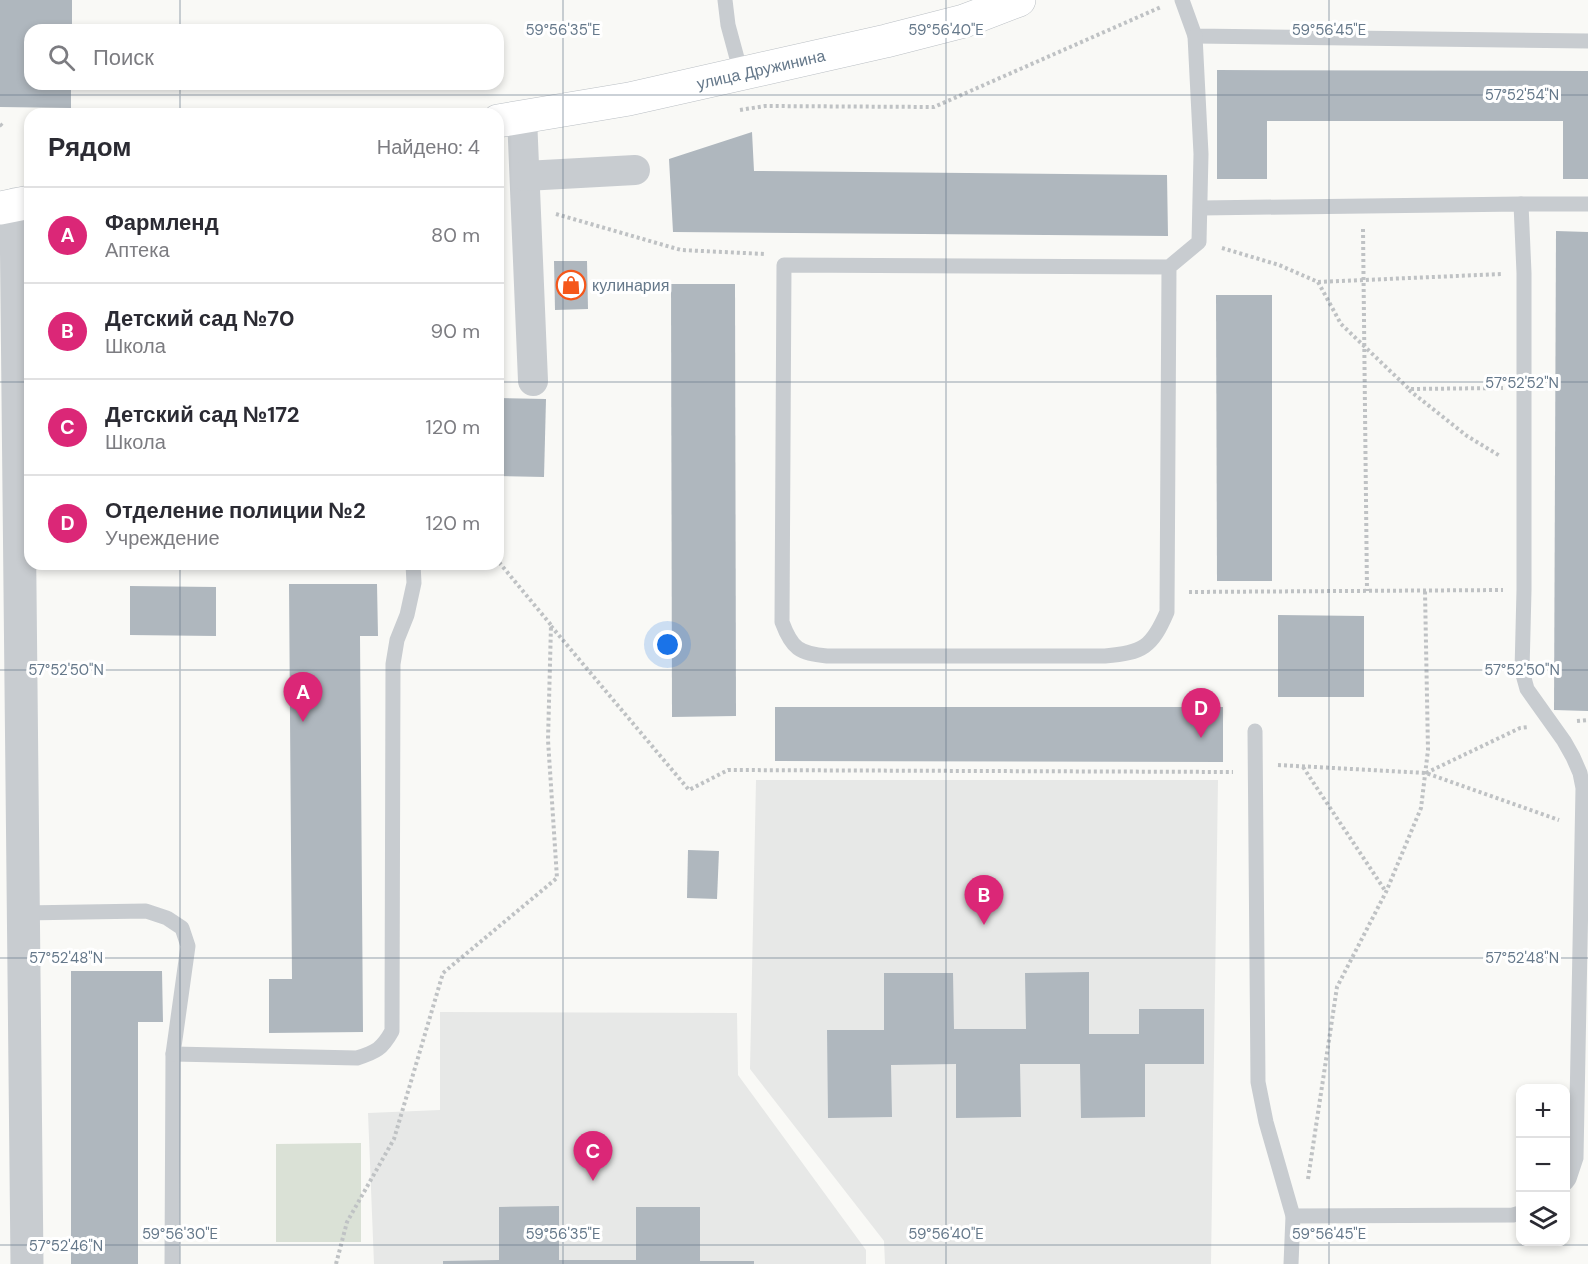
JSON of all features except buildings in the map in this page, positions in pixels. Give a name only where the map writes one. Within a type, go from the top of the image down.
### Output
[{"type":"main road","name":"улица Дружинина","points":[[510,119],[629,99],[886,41],[964,21],[1019,0]]},
{"type":"street","points":[[510,119],[525,176],[533,381]]},
{"type":"street","points":[[525,176],[635,170]]},
{"type":"street","points":[[15,205],[24,351],[22,913],[27,1264]]},
{"type":"lane","points":[[724,0],[741,73]]},
{"type":"lane","points":[[1169,267],[1168,592],[1167,612],[1158,633],[1143,648],[1123,655],[827,656],[810,654],[795,648],[782,622],[784,265],[1169,267],[1200,242],[1201,208],[1201,154],[1195,36],[1174,2]]},
{"type":"lane","points":[[1195,36],[1588,41]]},
{"type":"lane","points":[[1521,204],[1524,273],[1522,671],[1527,688],[1564,741],[1580,773],[1583,788],[1576,1158],[1570,1173]]},
{"type":"lane","points":[[1201,208],[1588,204]]},
{"type":"lane","points":[[173,1054],[357,1058],[384,1045],[392,1031],[393,664],[397,640],[407,615],[414,583],[413,570]]},
{"type":"lane","points":[[1255,731],[1258,1082],[1266,1122],[1293,1215],[1292,1264]]},
{"type":"lane","points":[[22,913],[146,911],[167,918],[182,928],[188,946],[173,1054],[172,1264]]},
{"type":"lane","points":[[1293,1215],[1516,1214]]},
{"type":"path","points":[[729,111],[765,106],[934,107],[1174,2]]},
{"type":"path","points":[[1362,207],[1365,279],[1367,591]]},
{"type":"path","points":[[550,213],[681,250],[778,254],[784,265]]},
{"type":"path","points":[[1200,242],[1279,264],[1318,282],[1524,273]]},
{"type":"path","points":[[1318,282],[1341,324],[1409,389],[1467,436],[1524,471]]},
{"type":"path","points":[[1409,389],[1524,388]]},
{"type":"path","points":[[504,568],[689,790],[728,770],[1303,766],[1426,773],[1584,828]]},
{"type":"path","points":[[1168,592],[1524,590]]},
{"type":"path","points":[[1293,1215],[1308,1179],[1336,987],[1386,892],[1422,808],[1428,750],[1425,591]]},
{"type":"path","points":[[336,1264],[346,1222],[394,1139],[443,973],[557,878],[548,740],[551,625]]},
{"type":"path","points":[[1426,773],[1520,728],[1552,724]]},
{"type":"path","points":[[1303,766],[1386,892]]},
{"type":"shaded area","points":[[756,780],[1218,780],[1211,1264],[885,1264],[884,1241],[750,1069]]},
{"type":"shaded area","points":[[440,1012],[737,1013],[738,1075],[866,1250],[866,1264],[374,1264],[368,1113],[440,1110]]},
{"type":"shaded area","points":[[361,1143],[361,1242],[276,1242],[276,1144]]},
{"type":"place","name":"кулинария","points":[[571,285]]},
{"type":"place","name":"Фармленд","points":[[303,722]]},
{"type":"place","name":"Отделение полиции №2","points":[[1201,738]]},
{"type":"place","name":"Детский сад №70","points":[[984,925]]},
{"type":"place","name":"Детский сад №172","points":[[593,1181]]}]
